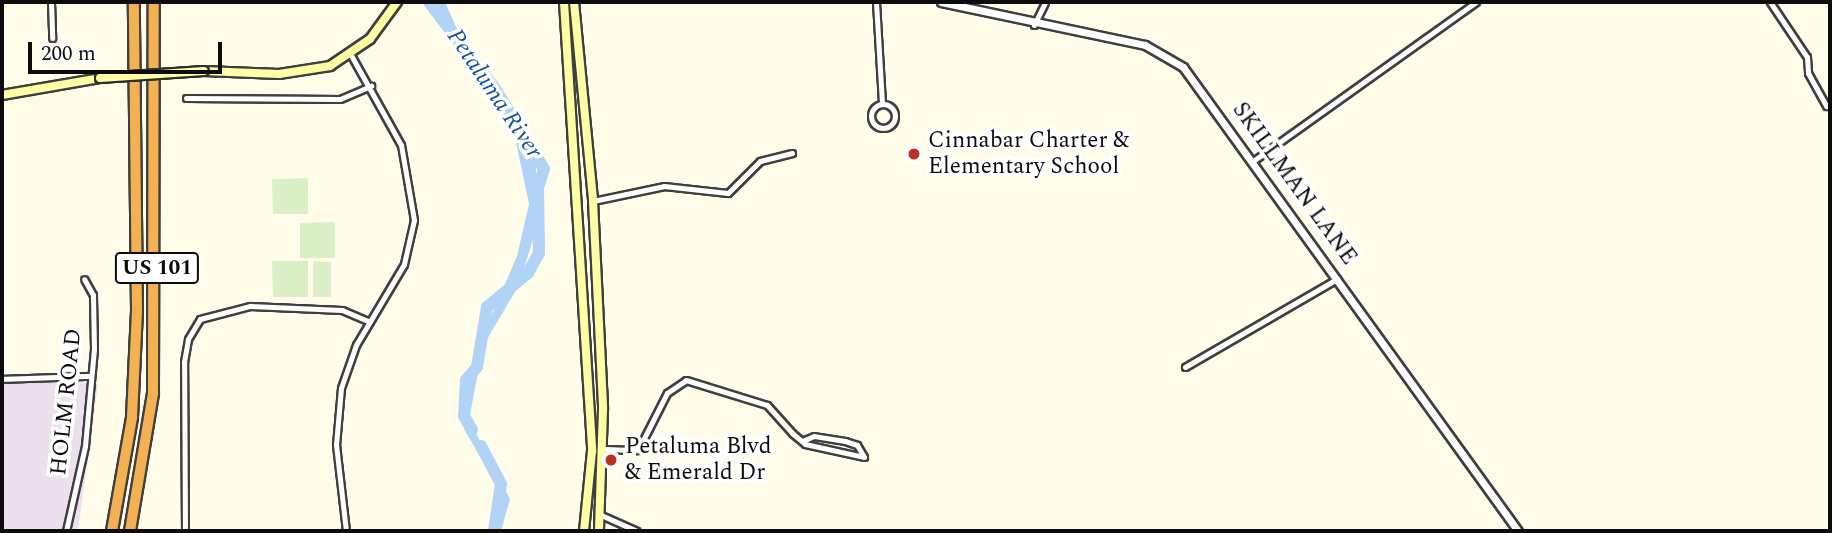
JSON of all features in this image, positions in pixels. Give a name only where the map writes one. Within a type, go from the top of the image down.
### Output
[{"type":"highway","name":"US 101","points":[[112,531],[132,417],[137,309],[134,2]]},
{"type":"highway","name":"US 101","points":[[130,531],[153,393],[154,2]]},
{"type":"main road","points":[[2,95],[100,78],[204,71],[307,72],[351,55],[370,39],[397,2]]},
{"type":"main road","points":[[564,2],[591,442],[584,531]]},
{"type":"main road","points":[[574,2],[593,201],[605,449],[599,531]]},
{"type":"street","points":[[51,2],[52,38]]},
{"type":"street","points":[[876,2],[882,103],[871,118],[883,128],[896,116],[882,103]]},
{"type":"street","name":"SKILLMAN LANE","points":[[941,2],[1034,25],[1145,45],[1183,67],[1338,278],[1518,531]]},
{"type":"street","points":[[1034,25],[1045,2]]},
{"type":"street","points":[[1253,161],[1476,2]]},
{"type":"street","points":[[1770,2],[1807,57],[1808,73],[1826,106]]},
{"type":"street","points":[[346,531],[337,410],[350,359],[404,264],[414,220],[401,145],[351,55]]},
{"type":"street","points":[[186,98],[340,99],[370,86]]},
{"type":"street","points":[[593,201],[664,186],[728,193],[760,162],[792,153]]},
{"type":"street","points":[[1185,367],[1338,278]]},
{"type":"street","name":"HOLM ROAD","points":[[66,531],[85,446],[90,376],[93,295],[84,279]]},
{"type":"street","points":[[185,531],[184,362],[188,339],[200,319],[220,310],[261,306],[342,310],[370,322]]},
{"type":"street","points":[[2,379],[90,376]]},
{"type":"street","points":[[605,449],[638,450],[667,393],[686,380],[767,405],[802,441],[864,457],[856,445],[845,441],[814,436],[802,441]]},
{"type":"street","points":[[601,514],[637,531]]},
{"type":"shaded area","points":[[71,381],[98,384],[78,531],[2,531],[2,383]]},
{"type":"green space","points":[[308,178],[308,214],[273,214],[272,179]]},
{"type":"green space","points":[[335,222],[335,258],[300,258],[300,223]]},
{"type":"green space","points":[[272,261],[308,261],[308,297],[273,297]]},
{"type":"green space","points":[[313,261],[331,262],[331,297],[313,297]]},
{"type":"water","points":[[435,2],[445,2],[465,47],[511,113],[536,166],[537,226],[519,285],[483,346],[469,420],[510,499],[501,531],[497,531],[504,497],[464,429],[476,352],[517,256],[529,204],[513,128],[444,24]]},
{"type":"waterway","name":"Petaluma River","points":[[429,2],[496,90],[544,169],[538,188],[539,253],[528,273],[487,307],[477,367],[466,380],[464,416],[472,430]]},
{"type":"waterway","name":"Petaluma River","points":[[481,446],[501,484],[494,531]]},
{"type":"place","name":"Cinnabar Charter & Elementary School","points":[[914,154]]},
{"type":"place","name":"Petaluma Blvd & Emerald Dr","points":[[611,460]]}]
